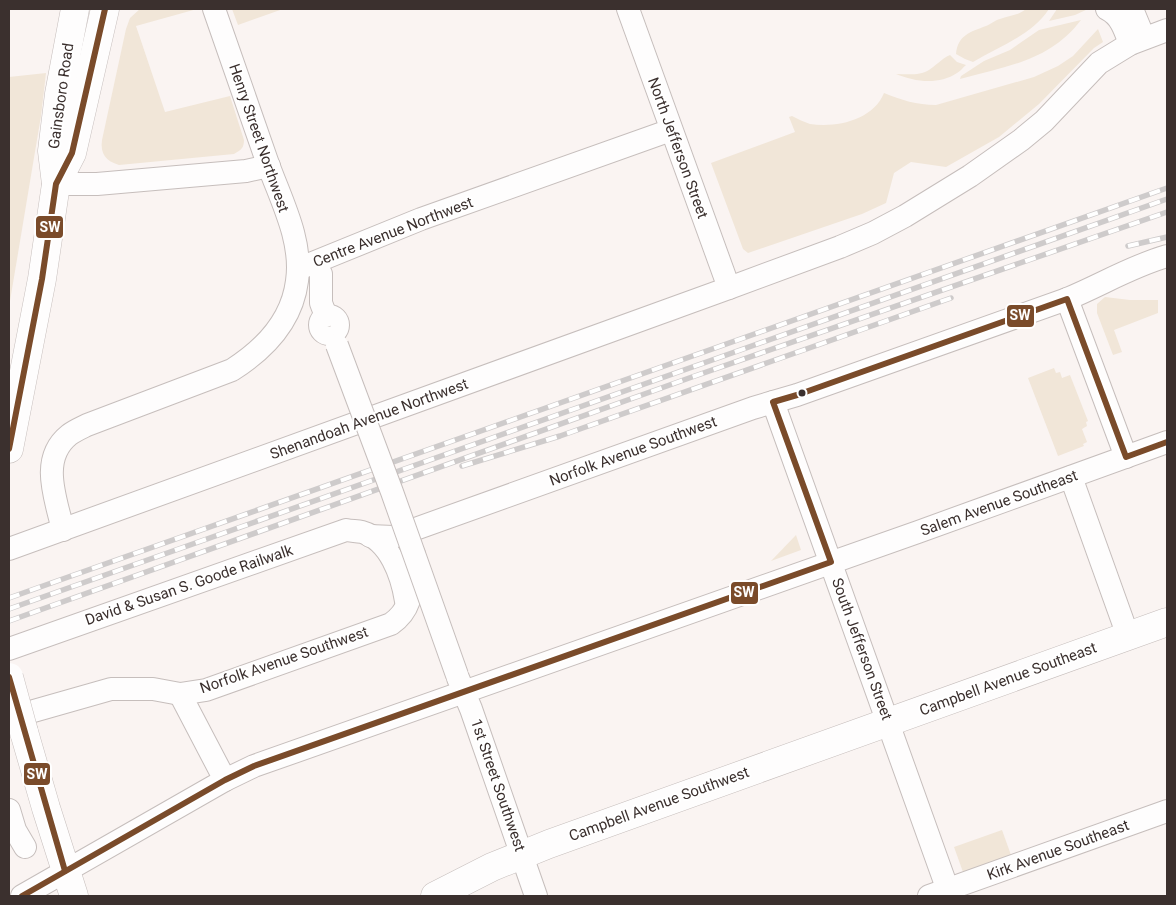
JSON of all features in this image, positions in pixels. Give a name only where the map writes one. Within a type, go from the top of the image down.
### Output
[{"type":"main road","name":"Gainsboro Road","points":[[9,449],[42,278],[56,184],[52,150],[55,122],[75,9]]},
{"type":"main road","name":"Gainsboro Road","points":[[56,184],[72,153],[105,9]]},
{"type":"main road","name":"Campbell Avenue Southeast","points":[[887,722],[1167,622]]},
{"type":"main road","points":[[9,677],[16,725],[70,884]]},
{"type":"main road","name":"Campbell Avenue Southwest","points":[[435,896],[522,854],[887,722]]},
{"type":"street","name":"Henry Street Northwest","points":[[214,9],[292,229],[298,269]]},
{"type":"street","name":"North Jefferson Street","points":[[628,9],[729,288]]},
{"type":"street","points":[[1107,9],[1116,14],[1137,41]]},
{"type":"street","points":[[1132,9],[1137,41]]},
{"type":"street","name":"Shenandoah Avenue Northwest","points":[[9,549],[729,288],[873,233],[905,216],[970,176],[1021,140],[1044,121],[1099,63],[1137,41],[1167,30]]},
{"type":"street","name":"Centre Avenue Northwest","points":[[63,530],[52,483],[51,469],[53,457],[60,444],[70,434],[86,425],[232,370],[250,358],[268,343],[278,330],[296,289],[298,269],[421,219],[671,130]]},
{"type":"street","points":[[56,184],[97,184],[246,171],[269,166]]},
{"type":"street","name":"Norfolk Avenue Southwest","points":[[370,536],[394,537],[1067,299],[1096,287],[1129,269],[1167,256]]},
{"type":"street","name":"1st Street Southwest","points":[[321,274],[321,303],[392,492],[536,896]]},
{"type":"street","points":[[1067,299],[1126,457]]},
{"type":"street","name":"South Jefferson Street","points":[[773,402],[887,722],[943,894]]},
{"type":"street","name":"Salem Avenue Southeast","points":[[22,896],[70,884],[225,780],[254,766],[461,683],[831,562],[1167,442]]},
{"type":"street","points":[[1071,477],[1128,636]]},
{"type":"street","name":"Norfolk Avenue Southwest","points":[[16,725],[111,689],[153,689],[180,694],[206,690],[391,624],[398,619],[412,594],[413,555],[422,536],[437,521]]},
{"type":"street","name":"David & Susan S. Goode Railwalk","points":[[9,648],[346,530],[363,532],[370,536]]},
{"type":"street","points":[[370,536],[384,546],[392,556],[404,590],[406,607]]},
{"type":"street","points":[[180,694],[225,780]]},
{"type":"street","points":[[9,810],[16,830],[25,847]]},
{"type":"street","name":"Kirk Avenue Southeast","points":[[943,894],[1167,811]]},
{"type":"shaded area","points":[[140,9],[197,9],[136,26],[165,112],[230,96],[244,140],[243,147],[239,151],[234,154],[119,165],[107,159],[103,153],[102,140],[126,29],[130,18]]},
{"type":"shaded area","points":[[232,9],[283,9],[238,25]]},
{"type":"shaded area","points":[[1026,9],[1049,9],[1033,26],[1014,40],[973,62],[956,54],[959,42],[966,35],[996,20],[1017,14]]},
{"type":"shaded area","points":[[1057,9],[1088,9],[1075,15],[1049,21]]},
{"type":"shaded area","points":[[1081,20],[1056,45],[1041,53],[1011,65],[960,79],[961,76],[984,61],[1010,50],[1039,30]]},
{"type":"shaded area","points":[[1098,29],[1103,42],[1094,48],[1039,104],[999,137],[946,167],[911,162],[894,173],[886,203],[862,214],[748,253],[743,249],[711,163],[795,132],[789,117],[792,116],[810,124],[831,125],[863,116],[872,110],[884,93],[909,102],[936,105],[1034,77],[1058,66],[1073,56]]},
{"type":"shaded area","points":[[950,55],[957,62],[966,65],[950,77],[927,81],[911,79],[896,74],[925,72]]},
{"type":"shaded area","points":[[46,73],[41,116],[9,307],[9,77]]},
{"type":"shaded area","points":[[1105,297],[1130,300],[1158,300],[1158,313],[1114,330],[1122,352],[1113,355],[1097,313],[1097,304]]},
{"type":"shaded area","points":[[1054,368],[1056,373],[1060,372],[1062,378],[1070,375],[1088,421],[1086,422],[1087,426],[1082,429],[1087,442],[1083,444],[1084,446],[1058,456],[1028,378]]},
{"type":"shaded area","points":[[796,535],[801,550],[771,561]]},
{"type":"shaded area","points":[[1002,830],[1011,855],[963,872],[954,847]]},
{"type":"railway","points":[[9,598],[1167,188]]},
{"type":"railway","points":[[9,609],[1167,199]]},
{"type":"railway","points":[[9,621],[692,377],[1167,212]]},
{"type":"railway","points":[[1128,246],[1167,237]]},
{"type":"railway","points":[[462,466],[560,436],[951,298]]},
{"type":"transit line","name":"SW","points":[[9,449],[42,279],[56,184],[72,153],[105,9]]},
{"type":"transit line","name":"SW","points":[[22,896],[225,780],[254,766],[831,562],[773,402],[1067,299],[1126,457],[1167,442]]},
{"type":"transit line","name":"SW","points":[[9,677],[65,871]]}]
